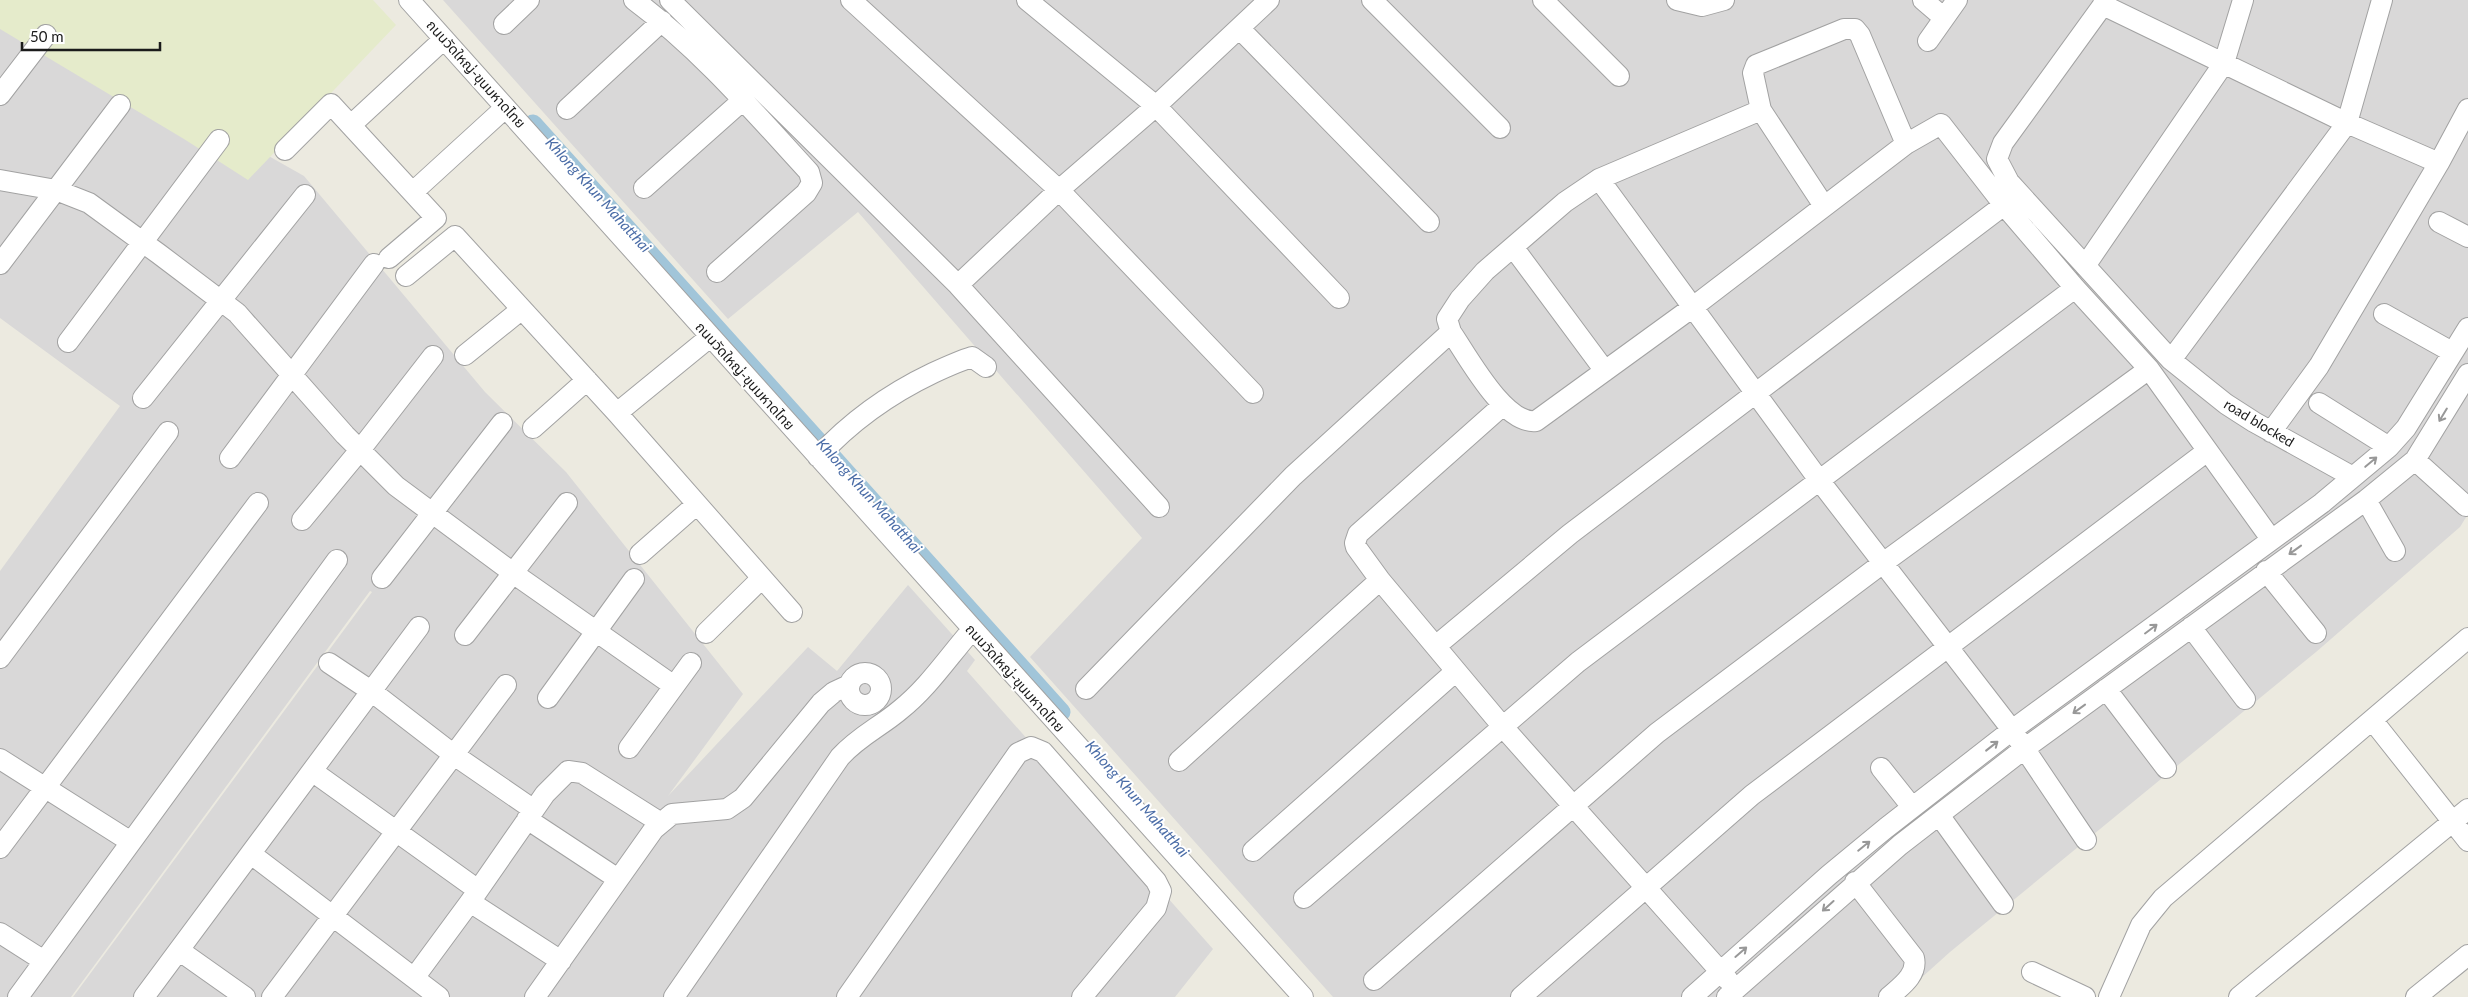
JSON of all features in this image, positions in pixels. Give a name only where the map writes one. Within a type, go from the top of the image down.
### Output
[{"type":"street","name":"ถนนวัดใหญ่-ขุนมหาดไทย","points":[[409,0],[710,337],[822,453],[972,630],[1303,997]]},
{"type":"street","points":[[504,24],[529,0]]},
{"type":"street","points":[[634,0],[662,21],[743,100],[809,172],[812,183],[806,193],[717,272]]},
{"type":"street","points":[[670,0],[958,285],[1159,507]]},
{"type":"street","points":[[851,0],[1058,190],[1252,393]]},
{"type":"street","points":[[958,285],[1058,190],[1156,106],[1269,0]]},
{"type":"street","points":[[1372,0],[1500,128]]},
{"type":"street","points":[[1543,0],[1619,76]]},
{"type":"street","points":[[1677,0],[1702,6],[1724,0]]},
{"type":"street","points":[[1923,0],[1944,18]]},
{"type":"street","points":[[1928,41],[1957,0]]},
{"type":"street","points":[[2085,266],[2224,64],[2243,0]]},
{"type":"street","points":[[2171,360],[2347,123],[2382,0]]},
{"type":"street","points":[[1033,2],[1156,106],[1339,298]]},
{"type":"street","points":[[2103,3],[2347,123],[2426,159],[2439,163]]},
{"type":"street","name":"road blocked","points":[[2103,3],[2003,144],[1997,159],[2009,182],[2171,360],[2226,404],[2271,432],[2353,477]]},
{"type":"street","points":[[567,109],[662,21]]},
{"type":"street","points":[[1240,29],[1429,222]]},
{"type":"street","points":[[1824,206],[1761,110],[1753,73],[1756,65],[1844,29],[1856,29],[1906,144]]},
{"type":"street","points":[[0,94],[46,35]]},
{"type":"street","points":[[351,125],[444,39]]},
{"type":"street","points":[[644,188],[743,100]]},
{"type":"street","points":[[0,264],[120,104]]},
{"type":"street","points":[[230,458],[291,374],[382,261],[436,218],[331,104],[285,150]]},
{"type":"street","points":[[413,192],[505,108]]},
{"type":"street","points":[[2271,432],[2319,366],[2439,163],[2468,109]]},
{"type":"street","points":[[1761,110],[1599,179],[1565,202],[1485,271],[1453,309],[1447,319],[1451,332],[1502,406],[1520,418],[1536,421],[1693,307],[1906,144],[1940,124],[2004,205],[2075,288],[2149,369],[2178,407],[2206,452],[2271,539]]},
{"type":"street","points":[[68,342],[219,140]]},
{"type":"street","points":[[1599,179],[1819,480],[2012,730],[2086,840]]},
{"type":"street","points":[[0,180],[56,190],[89,203],[220,300],[237,314],[360,450],[396,486],[596,632],[674,686]]},
{"type":"street","points":[[143,398],[305,196]]},
{"type":"street","points":[[1437,645],[1570,534],[2004,205]]},
{"type":"street","points":[[2439,222],[2468,238]]},
{"type":"street","points":[[406,276],[455,236],[617,413],[792,612]]},
{"type":"street","points":[[1513,247],[1605,371]]},
{"type":"street","points":[[1304,898],[1578,662],[2075,288]]},
{"type":"street","points":[[465,355],[522,309]]},
{"type":"street","points":[[2384,314],[2452,352]]},
{"type":"street","points":[[1692,997],[1829,875],[1912,807],[2012,730],[2322,503],[2389,447],[2406,428],[2468,328]]},
{"type":"street","points":[[1086,689],[1292,476],[1451,332]]},
{"type":"street","points":[[617,413],[710,337]]},
{"type":"street","points":[[302,520],[360,450],[433,356]]},
{"type":"street","points":[[822,453],[872,407],[909,385],[972,357],[986,367]]},
{"type":"street","points":[[1374,980],[1657,733],[1883,563],[2149,369]]},
{"type":"street","points":[[1502,406],[1356,537],[1355,543],[1359,553],[1380,580],[1437,645],[1456,671],[1503,727],[1720,971],[1735,994],[1855,882],[1939,815],[2024,749],[2334,521],[2366,500],[2415,460],[2468,374]]},
{"type":"street","points":[[533,428],[587,380]]},
{"type":"street","points":[[2319,403],[2389,447]]},
{"type":"street","points":[[382,578],[502,423]]},
{"type":"street","points":[[0,658],[168,432]]},
{"type":"street","points":[[1521,997],[1752,795],[1948,645],[2206,452]]},
{"type":"street","points":[[2415,460],[2466,506]]},
{"type":"street","points":[[2366,500],[2395,551]]},
{"type":"street","points":[[0,848],[258,503]]},
{"type":"street","points":[[465,635],[567,503]]},
{"type":"street","points":[[2322,503],[2334,521]]},
{"type":"street","points":[[640,554],[697,504]]},
{"type":"street","points":[[18,997],[337,560]]},
{"type":"street","points":[[2266,571],[2316,633]]},
{"type":"street","points":[[706,633],[762,578]]},
{"type":"street","points":[[548,698],[634,579]]},
{"type":"street","points":[[1179,761],[1380,580]]},
{"type":"street","points":[[144,997],[419,627]]},
{"type":"street","points":[[2191,627],[2244,699]]},
{"type":"street","points":[[674,997],[840,757],[852,744],[872,728],[900,711],[972,630]]},
{"type":"street","points":[[2109,997],[2141,926],[2163,898],[2468,638]]},
{"type":"street","points":[[2132,643],[2144,661]]},
{"type":"street","points":[[329,663],[371,691],[530,815],[618,879]]},
{"type":"street","points":[[628,748],[691,663]]},
{"type":"street","points":[[1253,851],[1456,671]]},
{"type":"street","points":[[535,997],[654,829],[672,814],[727,809],[743,798],[821,703],[834,692],[849,685],[851,680],[860,673],[876,676],[882,687],[879,698],[900,711]]},
{"type":"street","points":[[272,997],[506,685]]},
{"type":"street","points":[[2106,689],[2166,768]]},
{"type":"street","points":[[2372,721],[2468,841]]},
{"type":"street","points":[[847,997],[1018,753],[1025,748],[1031,747],[1043,752],[1156,881],[1161,891],[1156,908],[1082,997]]},
{"type":"street","points":[[0,759],[131,842]]},
{"type":"street","points":[[1881,768],[1912,807]]},
{"type":"street","points":[[312,771],[398,830],[474,896],[561,961]]},
{"type":"street","points":[[414,978],[545,794],[568,771],[576,771],[661,823]]},
{"type":"street","points":[[2239,997],[2468,809]]},
{"type":"street","points":[[1939,815],[2003,904]]},
{"type":"street","points":[[251,854],[439,997]]},
{"type":"street","points":[[1855,882],[1914,958],[1916,964],[1914,972],[1889,997]]},
{"type":"street","points":[[0,933],[44,961]]},
{"type":"street","points":[[180,951],[245,997]]},
{"type":"street","points":[[2416,997],[2468,954]]},
{"type":"street","points":[[2032,972],[2085,997]]},
{"type":"shaded area","points":[[443,0],[2468,0],[2468,514],[2460,527],[2316,652],[1950,952],[1900,997],[1333,997],[1030,657],[1142,538],[858,212],[728,319]]},
{"type":"shaded area","points":[[0,4],[304,176],[485,392],[566,472],[743,694],[668,796],[808,647],[837,671],[908,585],[975,660],[967,671],[1213,949],[1175,997],[73,997],[372,592],[370,591],[71,997],[0,997],[0,571],[120,406],[0,318]]},
{"type":"green space","points":[[0,0],[373,0],[396,25],[248,180],[184,139],[0,29]]},
{"type":"waterway","name":"Khlong Khun Mahatthai","points":[[533,124],[1061,712]]}]
